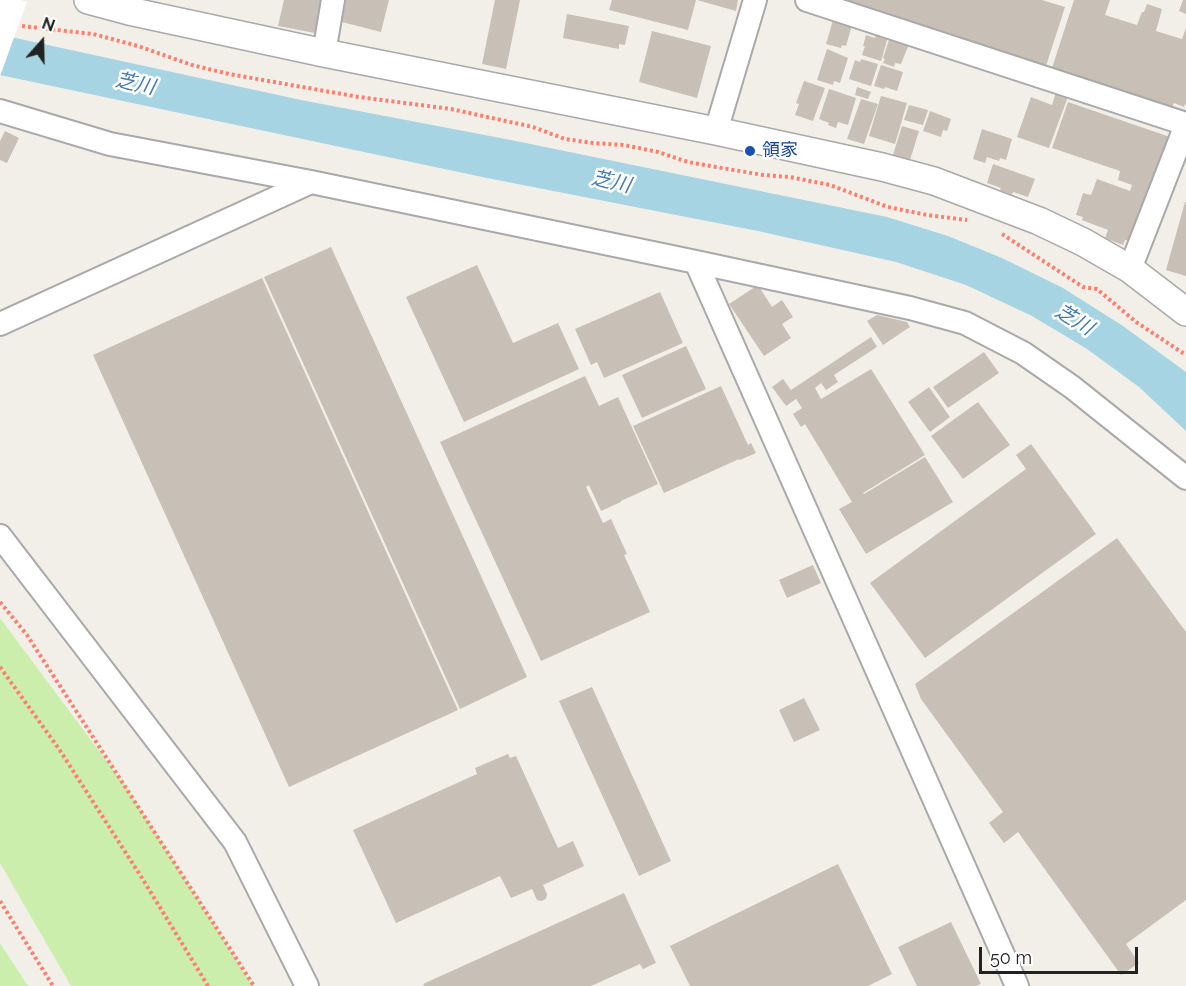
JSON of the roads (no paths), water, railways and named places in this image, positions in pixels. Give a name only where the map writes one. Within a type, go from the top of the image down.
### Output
[{"type":"street","points":[[88,0],[324,53],[716,130],[934,181],[1039,220],[1083,242],[1130,269],[1186,312]]},
{"type":"street","points":[[324,53],[333,0]]},
{"type":"street","points":[[716,130],[755,0]]},
{"type":"street","points":[[807,0],[1186,124],[1130,269]]},
{"type":"street","points":[[0,111],[110,144],[311,182],[696,262],[965,322],[1023,353],[1072,387],[1186,478]]},
{"type":"street","points":[[0,324],[311,182]]},
{"type":"street","points":[[696,262],[1017,986]]},
{"type":"street","points":[[0,536],[235,842],[307,986]]},
{"type":"water","name":"芝川","points":[[0,34],[301,100],[511,140],[887,217],[948,236],[1002,258],[1063,288],[1123,326],[1186,372],[1186,431],[1139,387],[1087,349],[1032,316],[966,285],[896,262],[758,231],[487,178],[0,75]]},
{"type":"place","name":"領家","points":[[750,151]]}]
